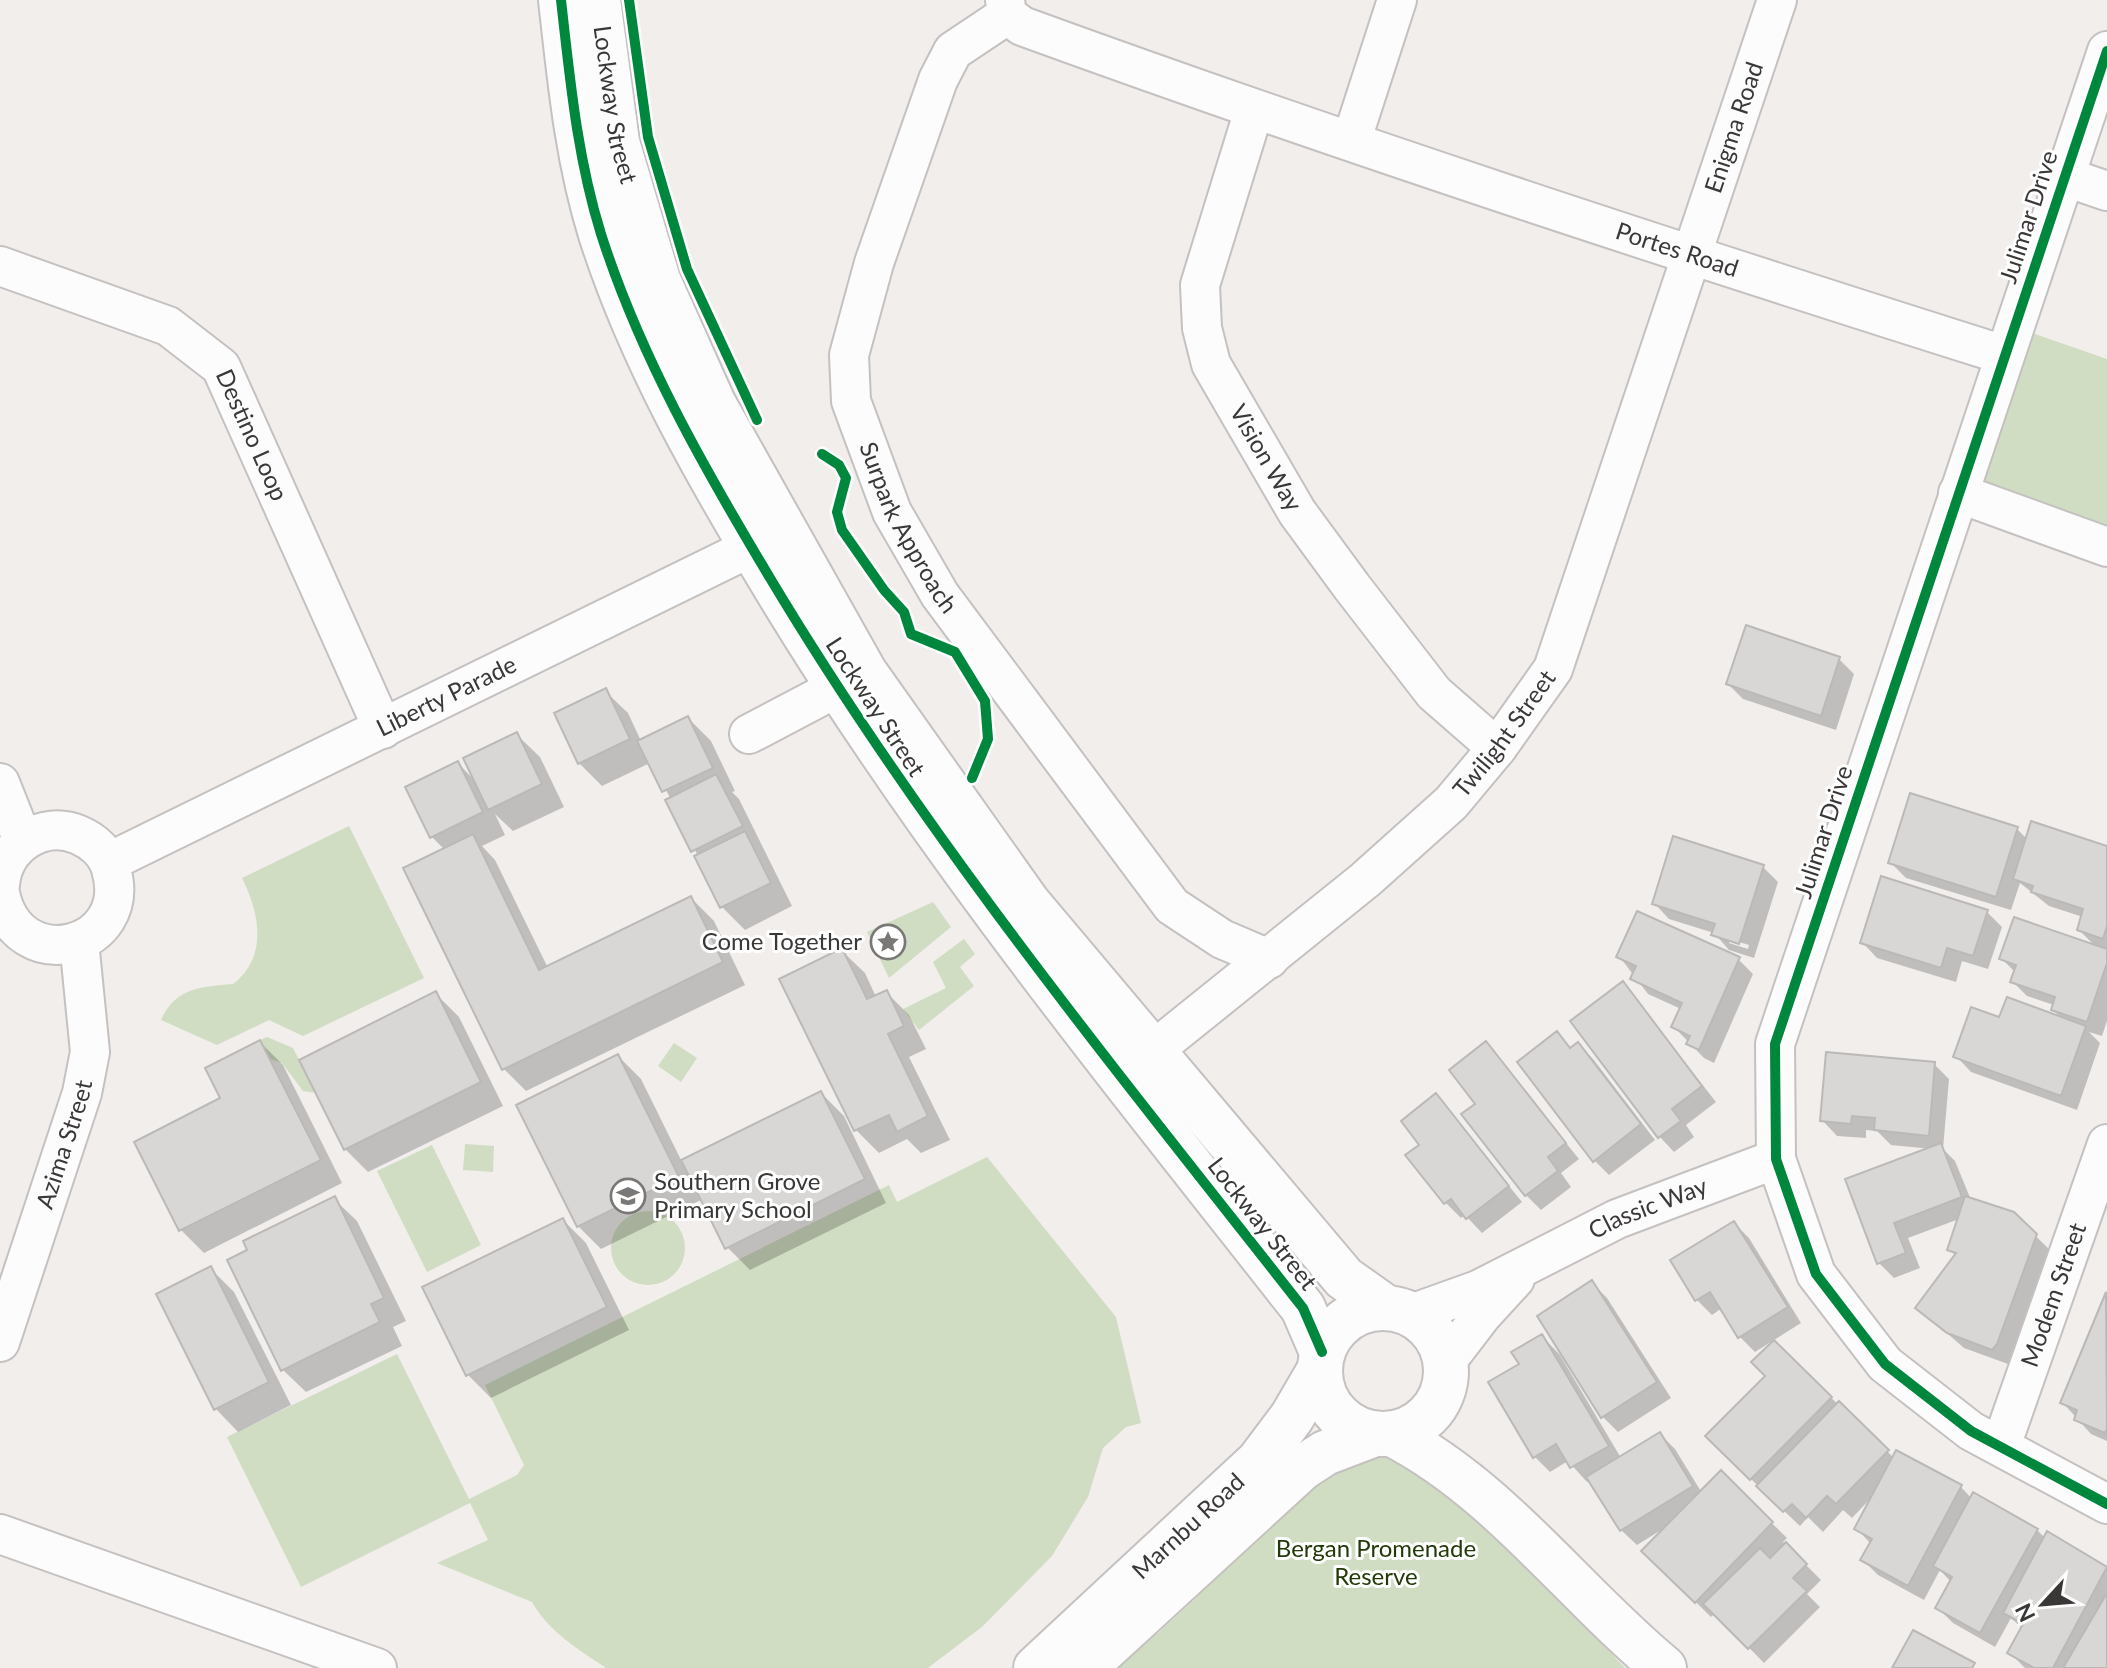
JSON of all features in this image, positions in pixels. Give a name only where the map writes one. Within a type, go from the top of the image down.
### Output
[{"type":"street","name":"Lockway Street","points":[[561,0],[576,135],[601,232],[638,335],[768,540],[968,879],[1136,1064],[1344,1278],[1398,1310]]},
{"type":"street","name":"Lockway Street","points":[[598,0],[617,142],[648,253],[768,540]]},
{"type":"street","points":[[1352,139],[1397,0]]},
{"type":"street","name":"Enigma Road","points":[[1691,256],[1777,0]]},
{"type":"street","name":"Portes Road","points":[[1006,7],[1022,26],[1254,110],[1352,139],[1691,256],[2004,355]]},
{"type":"street","name":"Surpark Approach","points":[[1006,7],[953,51],[938,80],[874,263],[857,324],[849,355],[851,401],[892,512],[940,595],[1172,906],[1222,939],[1269,959]]},
{"type":"street","name":"Julimar Drive","points":[[2107,51],[1775,1044],[1776,1159],[1816,1274],[1885,1364],[1971,1431],[2107,1504]]},
{"type":"street","name":"Vision Way","points":[[1254,110],[1200,285],[1202,328],[1211,364],[1297,512],[1352,587],[1434,693],[1497,748]]},
{"type":"street","points":[[2063,176],[2107,191]]},
{"type":"street","name":"Twilight Street","points":[[1136,1064],[1269,959],[1451,803],[1497,748],[1553,669],[1691,256]]},
{"type":"street","name":"Destino Loop","points":[[0,266],[168,326],[221,367],[383,729]]},
{"type":"street","points":[[1958,493],[2107,547]]},
{"type":"street","name":"Liberty Parade","points":[[109,862],[768,540]]},
{"type":"street","points":[[749,734],[851,681]]},
{"type":"street","points":[[0,783],[9,859]]},
{"type":"street","points":[[0,893],[16,938],[63,946],[79,941],[101,924],[114,900],[115,881],[109,862],[87,838],[71,832],[46,831],[9,859]]},
{"type":"street","name":"Azima Street","points":[[0,1342],[82,1093],[90,1052],[79,941]]},
{"type":"street","name":"Lockway Street","points":[[1136,1064],[1303,1308],[1321,1360]]},
{"type":"street","name":"Modem Street","points":[[2001,1446],[2107,1144]]},
{"type":"street","name":"Classic Way","points":[[1398,1310],[1478,1290],[1617,1219],[1776,1159]]},
{"type":"street","name":"Classic Way","points":[[1445,1377],[1482,1315],[1525,1268]]},
{"type":"street","points":[[1485,1498],[1453,1431],[1440,1342],[1428,1325],[1398,1310],[1353,1314],[1329,1336],[1321,1360],[1321,1384],[1334,1412],[1360,1430],[1383,1434],[1428,1453],[1485,1498],[1664,1668]]},
{"type":"street","name":"Marnbu Road","points":[[1036,1668],[1259,1461],[1292,1417],[1321,1360]]},
{"type":"street","points":[[1383,1434],[1423,1420],[1445,1377]]},
{"type":"street","name":"Marnbu Road","points":[[1084,1668],[1302,1468],[1325,1453],[1383,1434]]},
{"type":"street","points":[[0,1534],[377,1668]]},
{"type":"green space","points":[[2023,330],[2107,359],[2107,536],[1969,487]]},
{"type":"green space","points":[[349,826],[424,978],[303,1036],[269,1020],[217,1045],[161,1020],[167,1009],[182,995],[200,988],[233,984],[252,960],[256,947],[256,919],[242,878]]},
{"type":"green space","points":[[933,902],[951,927],[889,978],[867,932]]},
{"type":"green space","points":[[964,939],[975,954],[960,967],[974,986],[919,1030],[903,1009],[946,988],[933,962]]},
{"type":"green space","points":[[267,1037],[293,1048],[316,1093],[303,1091],[282,1063],[270,1059],[260,1040]]},
{"type":"green space","points":[[674,1043],[697,1058],[681,1082],[658,1066]]},
{"type":"green space","points":[[465,1144],[494,1146],[493,1172],[463,1170]]},
{"type":"green space","points":[[432,1145],[481,1245],[427,1272],[377,1171]]},
{"type":"green space","points":[[987,1157],[1116,1317],[1141,1423],[1126,1427],[1103,1448],[1088,1497],[1052,1556],[983,1626],[928,1668],[606,1668],[556,1631],[532,1602],[437,1563],[488,1540],[470,1503],[301,1587],[227,1437],[397,1354],[469,1499],[517,1475],[524,1465],[485,1385],[889,1185],[897,1202]]},
{"type":"green space","points":[[641,1211],[655,1211],[669,1217],[679,1227],[685,1248],[679,1269],[669,1279],[655,1285],[641,1285],[627,1279],[617,1269],[611,1255],[611,1241],[617,1227],[627,1217]]},
{"type":"green space","name":"Bergan Promenade Reserve","points":[[1379,1448],[1447,1484],[1625,1668],[1105,1668],[1148,1628],[1157,1634],[1197,1597],[1192,1587],[1294,1495]]},
{"type":"building","points":[[1746,625],[1840,657],[1821,716],[1726,684]]},
{"type":"building","points":[[606,688],[630,739],[578,764],[554,713]]},
{"type":"building","points":[[688,716],[713,768],[662,792],[637,741]]},
{"type":"building","points":[[517,732],[542,784],[488,810],[463,758]]},
{"type":"building","points":[[458,761],[483,812],[430,838],[405,787]]},
{"type":"building","points":[[716,774],[743,826],[691,852],[665,800]]},
{"type":"building","points":[[1910,793],[2018,827],[1996,897],[1888,863]]},
{"type":"building","points":[[2031,821],[2107,846],[2107,926],[2103,939],[2077,930],[2083,909],[2031,892],[2033,886],[2013,879]]},
{"type":"building","points":[[745,831],[771,883],[720,908],[694,856]]},
{"type":"building","points":[[473,834],[539,970],[691,896],[723,962],[502,1070],[403,868]]},
{"type":"building","points":[[1673,836],[1764,865],[1739,944],[1711,935],[1715,924],[1652,904]]},
{"type":"building","points":[[1881,876],[1988,910],[1973,956],[1947,948],[1941,968],[1860,943]]},
{"type":"building","points":[[1637,911],[1740,957],[1699,1050],[1686,1044],[1690,1036],[1671,1027],[1682,1003],[1630,979],[1636,966],[1616,957]]},
{"type":"building","points":[[2014,917],[2107,949],[2107,963],[2087,1022],[2051,1010],[2055,997],[2010,982],[2016,965],[1999,959]]},
{"type":"building","points":[[842,948],[867,999],[887,990],[904,1026],[888,1034],[928,1116],[897,1132],[889,1115],[854,1131],[779,979]]},
{"type":"building","points":[[1623,981],[1702,1086],[1672,1109],[1681,1121],[1658,1138],[1570,1021]]},
{"type":"building","points":[[436,991],[481,1082],[344,1150],[299,1060]]},
{"type":"building","points":[[2007,997],[2086,1026],[2061,1096],[1953,1057],[1971,1007],[1999,1017]]},
{"type":"building","points":[[1557,1031],[1570,1048],[1578,1042],[1641,1124],[1593,1162],[1517,1062]]},
{"type":"building","points":[[260,1040],[321,1160],[179,1231],[134,1142],[220,1098],[205,1068]]},
{"type":"building","points":[[1486,1041],[1566,1143],[1548,1157],[1558,1171],[1525,1196],[1461,1114],[1475,1104],[1449,1070]]},
{"type":"building","points":[[1826,1052],[1935,1062],[1929,1136],[1874,1130],[1875,1118],[1852,1116],[1851,1124],[1820,1121]]},
{"type":"building","points":[[618,1054],[679,1177],[577,1227],[516,1105]]},
{"type":"building","points":[[821,1091],[865,1179],[725,1249],[681,1160]]},
{"type":"building","points":[[1436,1093],[1509,1186],[1466,1219],[1451,1199],[1444,1204],[1405,1155],[1419,1145],[1401,1121]]},
{"type":"building","points":[[1941,1143],[1962,1197],[1894,1223],[1906,1253],[1877,1264],[1845,1179]]},
{"type":"building","points":[[335,1196],[384,1298],[371,1304],[380,1322],[281,1371],[227,1260],[247,1250],[243,1241]]},
{"type":"building","points":[[1965,1196],[2014,1212],[2037,1234],[1997,1344],[1992,1350],[1947,1333],[1915,1308],[1956,1253],[1947,1250]]},
{"type":"building","points":[[563,1218],[607,1307],[466,1376],[422,1287]]},
{"type":"building","points":[[1734,1221],[1788,1307],[1738,1338],[1710,1292],[1695,1301],[1670,1260]]},
{"type":"building","points":[[211,1266],[269,1382],[214,1410],[156,1294]]},
{"type":"building","points":[[1592,1280],[1657,1382],[1601,1418],[1537,1316]]},
{"type":"building","points":[[2106,1292],[2105,1433],[2074,1420],[2077,1410],[2060,1403]]},
{"type":"building","points":[[1542,1334],[1609,1446],[1570,1468],[1556,1444],[1533,1458],[1488,1382],[1519,1364],[1511,1352]]},
{"type":"building","points":[[1774,1340],[1832,1397],[1750,1480],[1705,1436],[1765,1376],[1751,1362]]},
{"type":"building","points":[[1839,1401],[1889,1450],[1836,1504],[1827,1496],[1806,1518],[1792,1504],[1783,1512],[1756,1486]]},
{"type":"building","points":[[1660,1432],[1693,1486],[1620,1531],[1586,1477]]},
{"type":"building","points":[[1896,1450],[1962,1485],[1908,1586],[1860,1560],[1872,1539],[1854,1529]]},
{"type":"building","points":[[1721,1470],[1773,1522],[1695,1603],[1641,1551]]},
{"type":"building","points":[[1973,1492],[2038,1529],[1980,1633],[1935,1608],[1952,1577],[1933,1566]]},
{"type":"building","points":[[2047,1531],[2107,1567],[2053,1668],[2034,1668],[2007,1653],[2023,1624],[2003,1613]]},
{"type":"building","points":[[1786,1542],[1807,1564],[1793,1578],[1807,1591],[1748,1649],[1703,1604],[1760,1548],[1770,1558]]},
{"type":"building","points":[[2107,1593],[2107,1668],[2063,1668]]},
{"type":"building","points":[[1913,1630],[1975,1663],[1972,1668],[1892,1668]]},
{"type":"cycle path","points":[[561,0],[580,147],[601,234],[654,367],[721,495],[830,674],[892,768],[1024,951],[1303,1308],[1322,1352]]},
{"type":"cycle path","points":[[629,0],[648,137],[687,269],[757,420]]},
{"type":"cycle path","points":[[2107,51],[1775,1044],[1776,1159],[1816,1274],[1885,1364],[1971,1431],[2107,1504]]},
{"type":"cycle path","points":[[822,454],[839,465],[846,478],[837,512],[842,530],[884,590],[904,612],[911,634],[955,652],[985,701],[988,739],[972,778]]},
{"type":"place","name":"Come Together","points":[[888,942]]},
{"type":"place","name":"Southern Grove Primary School","points":[[628,1196]]}]
